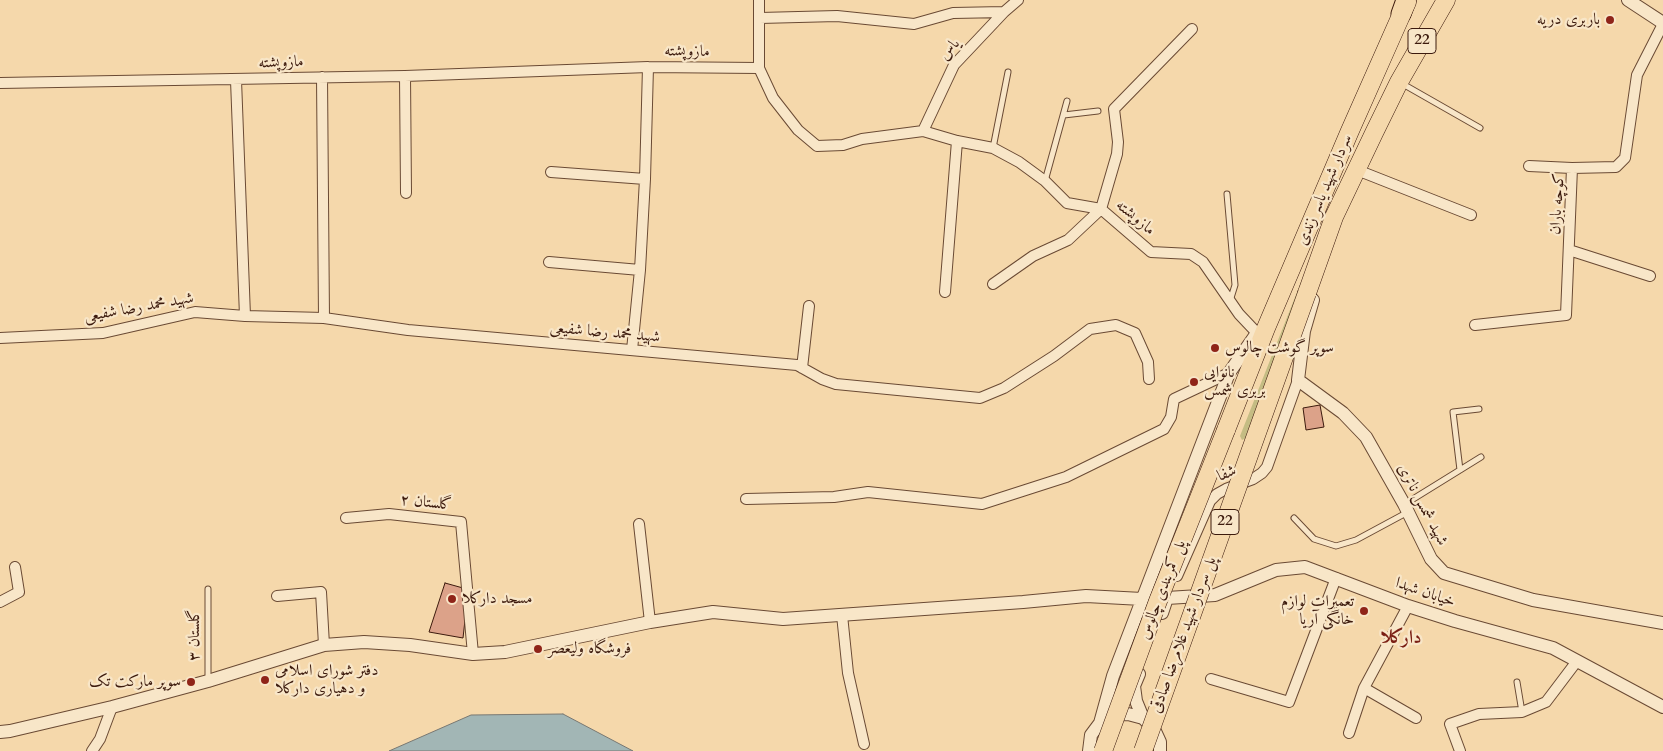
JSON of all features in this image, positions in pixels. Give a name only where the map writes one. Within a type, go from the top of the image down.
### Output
[{"type":"highway","name":"سردار شهید یاسر زندی","points":[[1281,294],[1304,270],[1334,218],[1399,82],[1446,0]]},
{"type":"highway","name":"سردار شهید یاسر زندی","points":[[1281,294],[1375,71],[1405,5]]},
{"type":"highway","points":[[1375,71],[1399,82]]},
{"type":"highway","name":"سردار شهید یاسر زندی","points":[[1307,293],[1334,218]]},
{"type":"highway","name":"پل سردار شهید غلامرضا صادقی","points":[[1143,751],[1307,293]]},
{"type":"highway","name":"22","points":[[1262,330],[1281,294]]},
{"type":"highway","name":"پل کمربندی چالوس","points":[[1092,751],[1158,601],[1226,430],[1262,330]]},
{"type":"street","points":[[759,0],[759,68]]},
{"type":"street","name":"یاس","points":[[923,131],[954,65],[1004,12],[1018,0]]},
{"type":"street","points":[[1628,0],[1663,23]]},
{"type":"street","points":[[760,18],[837,16],[914,24],[954,13],[1004,12]]},
{"type":"street","name":"کوچه باران","points":[[1475,325],[1566,315],[1572,168],[1616,166],[1625,158],[1637,75],[1663,23]]},
{"type":"street","points":[[993,284],[1033,256],[1068,240],[1101,209],[1117,154],[1118,142],[1114,109],[1192,29]]},
{"type":"street","points":[[632,350],[640,270],[648,66]]},
{"type":"street","name":"مازوپشته","points":[[0,83],[405,76],[648,66],[759,68],[773,98],[798,130],[817,146],[843,145],[862,139],[923,131],[957,141],[993,148],[1019,162],[1045,182],[1067,203],[1101,209],[1151,252],[1191,254],[1203,262],[1239,314],[1262,330]]},
{"type":"street","points":[[405,76],[406,193]]},
{"type":"street","points":[[322,77],[324,318]]},
{"type":"street","points":[[236,80],[245,316]]},
{"type":"street","points":[[945,292],[957,141]]},
{"type":"street","points":[[1529,166],[1572,168]]},
{"type":"street","points":[[1357,170],[1470,215]]},
{"type":"street","points":[[551,172],[645,180]]},
{"type":"street","points":[[1298,380],[1304,331],[1334,218]]},
{"type":"street","points":[[1570,250],[1650,276]]},
{"type":"street","points":[[549,262],[640,270]]},
{"type":"street","points":[[802,368],[809,306]]},
{"type":"street","name":"شهید محمد رضا شفیعی","points":[[0,338],[103,333],[194,312],[245,316],[324,318],[408,330],[797,365],[822,379],[836,384],[980,398],[1004,388],[1054,356],[1090,329],[1116,325],[1135,333],[1148,362],[1149,379]]},
{"type":"street","points":[[1092,751],[1092,735],[1100,723],[1114,676],[1142,599],[1229,373],[1262,330]]},
{"type":"street","points":[[746,499],[834,497],[868,492],[982,504],[1066,477],[1164,429],[1171,417],[1174,399],[1229,373]]},
{"type":"street","name":"شهید شمس ناتری","points":[[1298,380],[1343,413],[1366,437],[1432,559],[1444,572],[1533,600],[1663,623]]},
{"type":"street","name":"شفا","points":[[1167,598],[1210,501],[1226,489],[1262,474],[1268,467],[1298,380]]},
{"type":"street","name":"گلستان ۲","points":[[346,518],[389,514],[461,522],[473,654]]},
{"type":"street","points":[[639,524],[650,622]]},
{"type":"street","points":[[0,602],[19,592],[15,567]]},
{"type":"street","name":"خیابان شهدا","points":[[1167,598],[1214,595],[1276,570],[1305,567],[1408,606],[1454,621],[1553,648],[1663,707]]},
{"type":"street","points":[[1211,679],[1289,702],[1336,578]]},
{"type":"street","points":[[277,596],[321,592],[324,644]]},
{"type":"street","points":[[0,732],[112,707],[208,681],[324,644],[364,642],[410,645],[473,654],[505,652],[650,622],[713,612],[782,619],[1086,596],[1142,599]]},
{"type":"street","points":[[1162,748],[1154,729],[1143,718],[1136,701],[1134,686],[1167,598]]},
{"type":"street","points":[[1349,733],[1364,688],[1408,606]]},
{"type":"street","points":[[842,615],[848,673],[864,744]]},
{"type":"street","points":[[1460,751],[1450,724],[1479,714],[1522,712],[1546,702],[1577,661]]},
{"type":"street","points":[[1114,676],[1114,684],[1119,690],[1127,691],[1134,686]]},
{"type":"street","points":[[1364,688],[1416,718]]},
{"type":"street","points":[[92,751],[100,739],[112,707]]},
{"type":"street","points":[[1100,723],[1114,715],[1121,714],[1143,718]]},
{"type":"lane","points":[[993,148],[1008,72]]},
{"type":"lane","points":[[1399,82],[1480,128]]},
{"type":"lane","points":[[1045,182],[1068,101]]},
{"type":"lane","points":[[1064,115],[1098,111]]},
{"type":"lane","points":[[1227,194],[1235,286],[1229,302]]},
{"type":"lane","points":[[1460,470],[1453,412],[1479,409]]},
{"type":"lane","points":[[1294,518],[1314,539],[1336,546],[1356,540],[1481,457]]},
{"type":"lane","name":"گلستان ۳","points":[[208,589],[208,681]]},
{"type":"lane","points":[[1517,682],[1522,712]]},
{"type":"shaded area","points":[[1305,272],[1246,438],[1242,440],[1240,436]]},
{"type":"shaded area","points":[[563,714],[633,751],[389,751],[471,715]]},
{"type":"building","points":[[1320,405],[1324,427],[1306,430],[1303,408]]},
{"type":"building","name":"مسجد دارکلا","points":[[445,583],[463,588],[466,611],[463,638],[429,632]]},
{"type":"place","name":"باربری دریه","points":[[1610,20]]},
{"type":"place","name":"سوپر گوشت چالوس","points":[[1215,348]]},
{"type":"place","name":"نانوایی بربری شمس","points":[[1194,382]]},
{"type":"place","name":"مسجد دارکلا","points":[[452,599]]},
{"type":"place","name":"تعمیرات لوازم خانگی آریا","points":[[1364,611]]},
{"type":"place","name":"فروشگاه ولیعصر","points":[[538,649]]},
{"type":"place","name":"دفتر شورای اسلامی و دهیاری دارکلا","points":[[265,680]]},
{"type":"place","name":"سوپر مارکت تک","points":[[191,682]]},
{"type":"district","name":"دارکلا","points":[[1401,639]]}]
